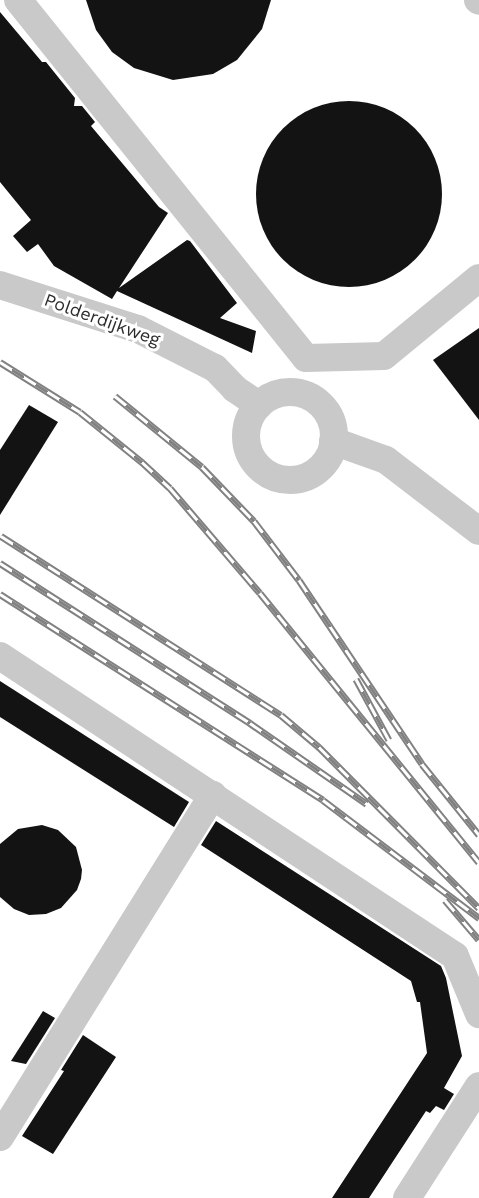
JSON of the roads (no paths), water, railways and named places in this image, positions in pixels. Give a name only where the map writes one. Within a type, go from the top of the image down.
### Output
[{"type":"street","points":[[18,0],[306,358],[384,356],[479,278]]},
{"type":"street","name":"Polderdijkweg","points":[[0,285],[138,329],[214,368],[235,389],[259,405]]},
{"type":"street","points":[[282,392],[309,396],[328,415],[333,441],[324,463],[305,477],[282,479],[260,468],[248,449],[247,425],[259,405],[282,392]]},
{"type":"street","points":[[333,441],[386,460],[479,531]]},
{"type":"street","points":[[0,656],[455,956],[479,1014]]},
{"type":"street","points":[[0,1137],[213,795]]},
{"type":"street","points":[[407,1198],[479,1086]]},
{"type":"railway","points":[[0,362],[80,412],[170,488],[260,593],[479,862]]},
{"type":"railway","points":[[115,396],[202,467],[254,521],[299,580],[422,764],[479,835]]},
{"type":"railway","points":[[1,536],[281,715],[319,747],[479,908]]},
{"type":"railway","points":[[0,563],[250,723],[367,804]]},
{"type":"railway","points":[[0,594],[323,800],[479,918]]},
{"type":"railway","points":[[356,679],[389,740]]},
{"type":"railway","points":[[445,900],[479,940]]}]
